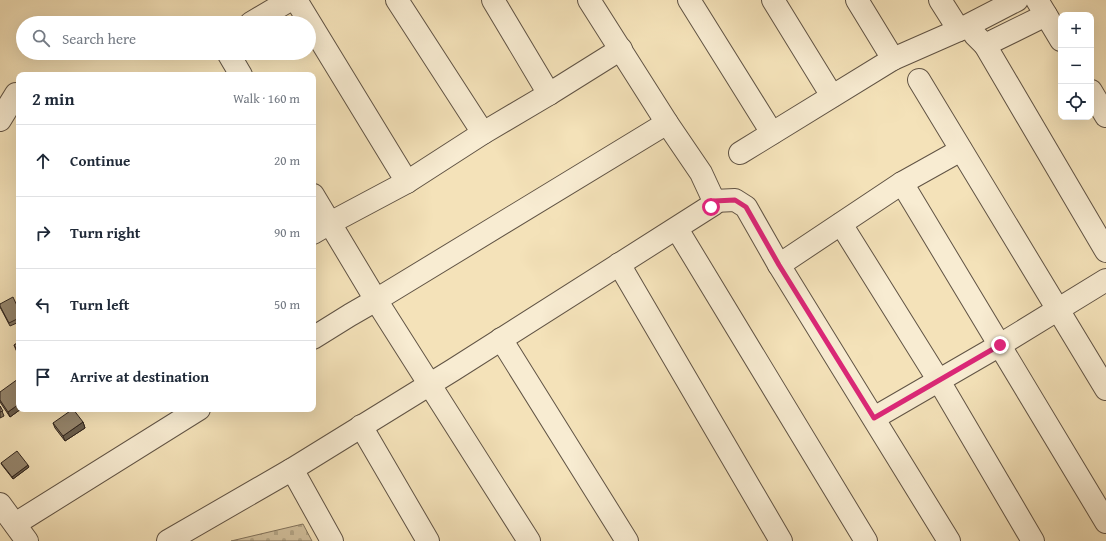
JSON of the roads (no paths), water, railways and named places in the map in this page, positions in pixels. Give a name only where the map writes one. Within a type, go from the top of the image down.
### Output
[{"type":"street","points":[[263,16],[290,0]]},
{"type":"street","points":[[296,0],[306,16]]},
{"type":"street","points":[[397,0],[482,133]]},
{"type":"street","points":[[493,0],[549,94]]},
{"type":"street","points":[[589,0],[666,123],[701,173],[714,201]]},
{"type":"street","points":[[689,0],[772,133]]},
{"type":"street","points":[[773,0],[832,96]]},
{"type":"street","points":[[857,0],[893,59]]},
{"type":"street","points":[[940,0],[963,28],[985,45],[1106,251]]},
{"type":"street","points":[[740,153],[893,59],[963,28],[1017,0]]},
{"type":"street","points":[[985,45],[1042,7],[1058,35]]},
{"type":"street","points":[[316,33],[407,182]]},
{"type":"street","points":[[321,228],[407,182],[482,133],[549,94],[621,49]]},
{"type":"street","points":[[232,60],[239,72]]},
{"type":"street","points":[[919,80],[1106,389]]},
{"type":"street","points":[[0,120],[16,94]]},
{"type":"street","points":[[1094,96],[1106,116]]},
{"type":"street","points":[[316,336],[666,123]]},
{"type":"street","points":[[779,265],[902,183],[961,150]]},
{"type":"street","points":[[902,183],[1106,522]]},
{"type":"street","points":[[714,201],[735,200],[746,207],[779,265],[949,541]]},
{"type":"street","points":[[168,541],[291,470],[711,207],[714,201]]},
{"type":"street","points":[[316,207],[321,228],[376,300],[529,541]]},
{"type":"street","points":[[841,224],[939,381],[1033,541]]},
{"type":"street","points":[[676,228],[866,541]]},
{"type":"street","points":[[619,264],[781,541]]},
{"type":"street","points":[[874,418],[1000,345],[1106,280]]},
{"type":"street","points":[[501,339],[627,541]]},
{"type":"street","points":[[0,504],[21,533],[195,412]]},
{"type":"street","points":[[360,426],[428,541]]},
{"type":"street","points":[[291,470],[332,541]]}]
